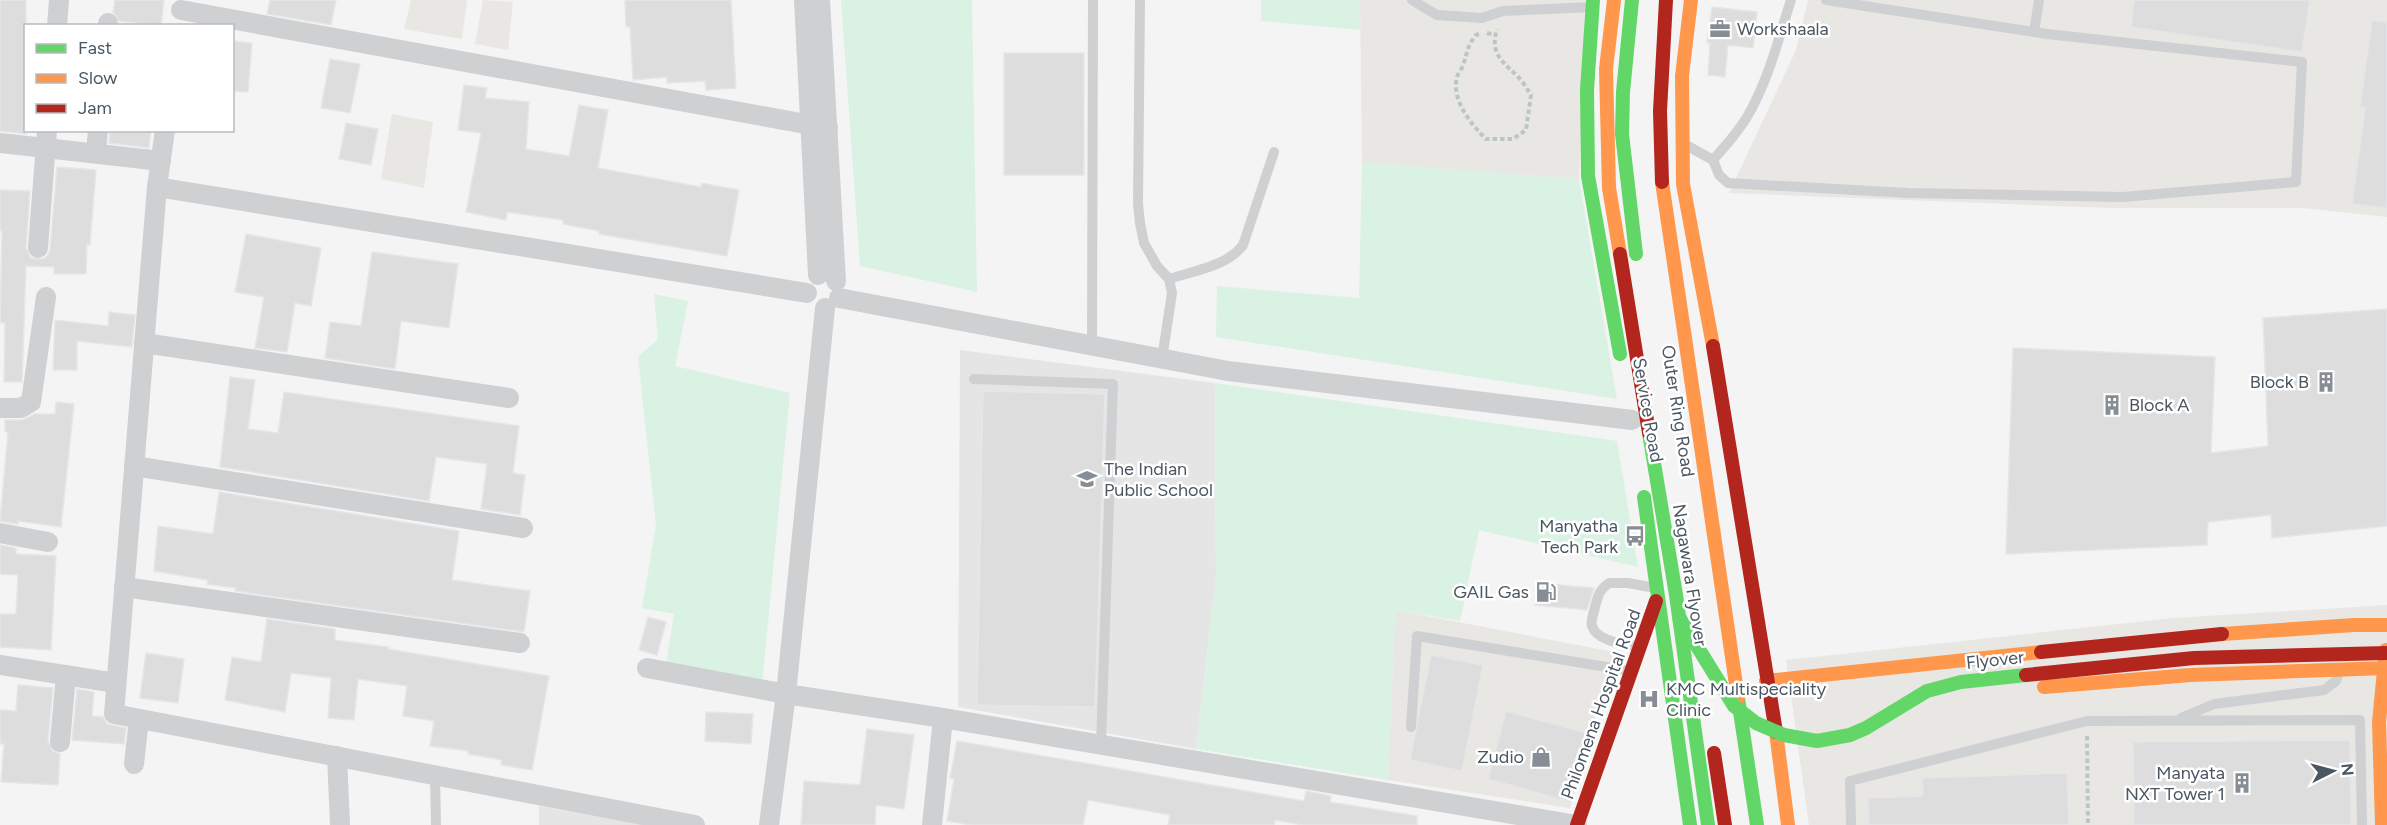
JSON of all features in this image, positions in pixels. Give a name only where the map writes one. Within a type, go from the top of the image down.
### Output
[{"type":"main road","name":"Nagawara Flyover","points":[[1614,0],[1606,69],[1609,188],[1688,613],[1708,825]]},
{"type":"main road","points":[[1632,0],[1623,92],[1622,134],[1625,177],[1638,273]]},
{"type":"main road","name":"Outer Ring Road","points":[[1666,0],[1659,102],[1661,177],[1757,825]]},
{"type":"main road","points":[[1691,0],[1682,76],[1683,183],[1711,334],[1766,681],[1791,755],[1788,825]]},
{"type":"main road","name":"Service Road","points":[[1592,4],[1587,90],[1588,176],[1624,373]]},
{"type":"main road","name":"Outer Ring Road","points":[[1656,389],[1688,613],[1704,686]]},
{"type":"main road","name":"Service Road","points":[[1642,488],[1690,825]]},
{"type":"main road","name":"Philomena Hospital Road","points":[[1577,825],[1658,592]]},
{"type":"main road","name":"Flyover","points":[[1688,613],[1725,694],[1744,715],[1784,735],[1817,741],[1850,735],[1873,724],[1927,691],[1961,681],[2194,658],[2387,653]]},
{"type":"main road","points":[[1766,681],[2168,638],[2354,624],[2387,625]]},
{"type":"main road","points":[[2382,825],[2379,722],[2387,642]]},
{"type":"main road","points":[[1979,694],[2191,675],[2386,668]]},
{"type":"main road","points":[[1791,755],[1896,715],[1956,697]]},
{"type":"main road","points":[[1713,744],[1725,825]]},
{"type":"street","points":[[57,24],[59,0]]},
{"type":"street","points":[[770,825],[829,290],[819,126],[804,0]]},
{"type":"street","points":[[819,126],[820,0]]},
{"type":"street","points":[[181,12],[819,126]]},
{"type":"street","points":[[96,153],[98,132]]},
{"type":"street","points":[[165,132],[157,187],[114,714],[674,823],[695,825]]},
{"type":"street","points":[[38,249],[46,139]]},
{"type":"street","points":[[0,143],[46,139],[96,153],[161,161]]},
{"type":"street","points":[[157,187],[807,293],[811,303],[816,306],[829,290]]},
{"type":"street","points":[[829,290],[1092,347],[1228,371],[1632,420]]},
{"type":"street","points":[[0,408],[21,408],[31,402],[46,297]]},
{"type":"street","points":[[144,343],[509,398]]},
{"type":"street","points":[[134,466],[523,528]]},
{"type":"street","points":[[0,533],[48,542]]},
{"type":"street","points":[[124,587],[520,643]]},
{"type":"street","points":[[0,665],[116,683]]},
{"type":"street","points":[[646,668],[786,694],[944,718],[1577,825]]},
{"type":"street","points":[[60,742],[66,675]]},
{"type":"street","points":[[134,764],[139,718]]},
{"type":"street","points":[[932,825],[944,718]]},
{"type":"street","points":[[337,756],[340,825]]},
{"type":"lane","points":[[1092,347],[1093,0]]},
{"type":"lane","points":[[1140,0],[1138,204],[1144,243],[1157,266],[1169,279],[1172,293],[1162,359]]},
{"type":"lane","points":[[1412,0],[1437,15],[1482,18],[1503,11],[1542,4],[1592,4]]},
{"type":"lane","points":[[1713,160],[1741,126],[1755,104],[1791,0]]},
{"type":"lane","points":[[1659,138],[1683,144],[1713,160],[1719,175],[1728,183],[1908,193],[2123,196],[2296,182],[2302,62],[2034,32],[1826,0]]},
{"type":"lane","points":[[2034,32],[2039,0]]},
{"type":"lane","points":[[1169,279],[1227,260],[1238,252],[1243,245],[1274,152]]},
{"type":"lane","points":[[974,379],[1113,384],[1101,745]]},
{"type":"lane","points":[[1640,647],[1610,640],[1597,634],[1592,626],[1592,619],[1598,593],[1609,583],[1628,583],[1658,592]]},
{"type":"lane","points":[[1411,727],[1417,636],[1632,671]]},
{"type":"lane","points":[[2176,720],[2214,705],[2324,690],[2336,681],[2341,669]]},
{"type":"lane","points":[[1851,825],[1850,781],[2087,721],[2360,720],[2362,825]]},
{"type":"lane","points":[[435,775],[436,825]]},
{"type":"path","points":[[1495,35],[1488,33],[1476,35],[1467,47],[1464,63],[1456,78],[1459,104],[1471,125],[1486,139],[1513,139],[1526,130],[1531,95],[1520,79],[1503,64],[1497,53],[1495,35],[1503,11]]},
{"type":"path","points":[[2087,721],[2088,825]]},
{"type":"shaded area","points":[[411,0],[467,0],[462,39],[404,29]]},
{"type":"shaded area","points":[[483,0],[513,2],[508,50],[475,44]]},
{"type":"shaded area","points":[[1360,0],[1585,0],[1579,179],[1362,163]]},
{"type":"shaded area","points":[[1808,0],[2387,0],[2387,217],[2302,208],[2109,208],[1729,193],[1796,50]]},
{"type":"shaded area","points":[[392,114],[433,122],[424,188],[381,179]]},
{"type":"shaded area","name":"The Indian Public School","points":[[960,350],[1215,383],[1216,576],[1196,749],[958,707]]},
{"type":"shaded area","points":[[2387,605],[2387,825],[1809,825],[1786,660],[2174,618]]},
{"type":"shaded area","points":[[1395,610],[1614,652],[1570,808],[1388,780]]},
{"type":"shaded area","points":[[539,806],[644,825],[539,825]]},
{"type":"green space","points":[[841,0],[972,0],[977,292],[860,266]]},
{"type":"green space","points":[[1261,0],[1360,0],[1360,30],[1261,21]]},
{"type":"green space","points":[[1362,163],[1579,179],[1617,399],[1216,337],[1217,286],[1359,298]]},
{"type":"green space","points":[[654,294],[688,301],[675,366],[790,393],[762,685],[665,670],[674,614],[642,608],[656,525],[638,357],[658,339]]},
{"type":"green space","points":[[1215,383],[1617,441],[1638,567],[1479,530],[1460,621],[1395,610],[1388,780],[1196,749],[1216,576]]},
{"type":"building","points":[[0,0],[26,0],[24,132],[26,134],[0,131]]},
{"type":"building","points":[[115,0],[164,0],[161,24],[119,21],[113,12]]},
{"type":"building","points":[[270,0],[336,0],[331,25],[267,14]]},
{"type":"building","points":[[625,0],[731,0],[736,88],[706,90],[705,81],[667,83],[667,77],[633,80],[630,27],[626,27]]},
{"type":"building","points":[[2134,0],[2310,0],[2302,52],[2131,27]]},
{"type":"building","points":[[1712,7],[1757,12],[1753,48],[1728,45],[1725,77],[1708,75],[1710,43],[1707,43]]},
{"type":"building","points":[[2372,20],[2387,22],[2387,208],[2352,204],[2365,108],[2360,107]]},
{"type":"building","points":[[234,41],[252,43],[248,92],[234,91]]},
{"type":"building","points":[[1004,53],[1084,53],[1084,175],[1004,175]]},
{"type":"building","points":[[330,59],[360,64],[350,113],[321,108]]},
{"type":"building","points":[[464,85],[487,88],[485,98],[529,102],[526,149],[569,156],[579,105],[608,110],[598,168],[701,187],[702,183],[739,190],[727,256],[599,234],[599,231],[563,224],[563,220],[507,212],[506,220],[466,212],[481,133],[458,130]]},
{"type":"building","points":[[346,123],[378,129],[371,165],[339,159]]},
{"type":"building","points":[[110,132],[151,132],[149,148],[109,143]]},
{"type":"building","points":[[57,167],[96,170],[90,245],[87,244],[86,274],[54,274],[54,267],[26,266],[22,382],[4,382],[5,323],[0,323],[2,231],[0,231],[0,190],[30,191],[26,248],[31,258],[43,259],[48,255],[50,249]]},
{"type":"building","points":[[246,234],[321,248],[311,306],[295,303],[287,352],[255,348],[264,297],[235,292]]},
{"type":"building","points":[[372,252],[458,264],[449,328],[401,321],[395,369],[325,358],[330,322],[361,326]]},
{"type":"building","points":[[2387,309],[2387,526],[2272,538],[2271,515],[2208,522],[2207,545],[2006,554],[2013,348],[2215,357],[2211,453],[2268,446],[2263,318]]},
{"type":"building","points":[[109,312],[135,315],[132,347],[77,341],[77,370],[53,370],[55,320],[108,326]]},
{"type":"building","points":[[230,377],[255,380],[248,429],[278,433],[284,392],[519,426],[513,473],[525,475],[520,515],[481,509],[487,464],[436,457],[429,501],[220,467]]},
{"type":"building","points":[[983,391],[1105,394],[1095,707],[977,705]]},
{"type":"building","points":[[56,402],[74,404],[61,527],[0,521],[8,432],[5,432],[5,420],[22,420],[35,414],[55,414]]},
{"type":"building","points":[[219,492],[459,531],[452,580],[530,591],[524,632],[235,591],[236,588],[207,584],[208,580],[154,571],[158,526],[213,534]]},
{"type":"building","points":[[0,545],[16,548],[16,554],[56,556],[51,650],[0,647],[0,614],[16,614],[18,575],[0,574]]},
{"type":"building","points":[[1537,583],[1594,588],[1587,610],[1535,605]]},
{"type":"building","points":[[648,617],[666,622],[657,655],[639,650]]},
{"type":"building","points":[[267,619],[335,629],[335,640],[389,647],[388,649],[549,676],[532,770],[501,765],[502,760],[468,754],[468,751],[430,746],[434,721],[403,716],[407,686],[358,679],[354,720],[328,718],[331,678],[291,673],[285,712],[225,700],[232,657],[261,662]]},
{"type":"building","points":[[146,653],[184,659],[178,703],[140,698]]},
{"type":"building","points":[[1431,655],[1483,665],[1462,771],[1410,760]]},
{"type":"building","points":[[18,685],[53,688],[48,741],[53,751],[60,754],[58,785],[1,782],[4,744],[0,744],[0,710],[16,711]]},
{"type":"building","points":[[77,689],[94,692],[92,716],[103,717],[107,724],[126,728],[124,744],[72,740]]},
{"type":"building","points":[[1506,711],[1586,733],[1567,801],[1488,779]]},
{"type":"building","points":[[706,712],[753,714],[751,744],[705,741]]},
{"type":"building","points":[[867,729],[914,735],[904,809],[876,805],[875,825],[801,825],[804,781],[860,785]]},
{"type":"building","name":"Manyata NXT Tower 1","points":[[2350,740],[2351,825],[2134,825],[2133,742]]},
{"type":"building","points":[[957,741],[1304,801],[1306,791],[1331,796],[1330,802],[1417,816],[1417,825],[1303,825],[1275,820],[1274,825],[1168,825],[1170,815],[1088,800],[1083,825],[971,825],[947,821],[954,779],[950,778]]},
{"type":"building","points":[[2067,773],[2069,825],[1869,825],[1868,798],[1923,796],[1922,778]]},
{"type":"traffic: fast","points":[[1593,0],[1587,90],[1588,176],[1620,354]]},
{"type":"traffic: fast","points":[[1632,0],[1623,92],[1622,134],[1636,254]]},
{"type":"traffic: fast","points":[[1649,433],[1676,595],[1708,825]]},
{"type":"traffic: fast","points":[[1644,497],[1690,825]]},
{"type":"traffic: fast","points":[[1679,617],[1734,706],[1756,723],[1784,735],[1817,741],[1850,735],[1866,728],[1927,691],[1961,682],[2026,675]]},
{"type":"traffic: fast","points":[[1738,698],[1757,825]]},
{"type":"traffic: slow","points":[[1614,0],[1606,69],[1609,188],[1620,254]]},
{"type":"traffic: slow","points":[[1691,0],[1682,76],[1683,184],[1713,346]]},
{"type":"traffic: slow","points":[[1662,182],[1738,698]]},
{"type":"traffic: slow","points":[[2222,634],[2387,625]]},
{"type":"traffic: slow","points":[[2382,825],[2379,722],[2386,650]]},
{"type":"traffic: slow","points":[[1766,681],[2041,652]]},
{"type":"traffic: slow","points":[[2044,687],[2191,675],[2387,668]]},
{"type":"traffic: slow","points":[[1776,732],[1788,825]]},
{"type":"traffic: jam","points":[[1662,182],[1660,111],[1666,0]]},
{"type":"traffic: jam","points":[[1620,254],[1649,433]]},
{"type":"traffic: jam","points":[[1713,346],[1776,732]]},
{"type":"traffic: jam","points":[[1577,825],[1656,601]]},
{"type":"traffic: jam","points":[[2041,652],[2222,634]]},
{"type":"traffic: jam","points":[[2026,675],[2194,658],[2387,653]]},
{"type":"traffic: jam","points":[[1714,753],[1725,825]]},
{"type":"place","name":"Workshaala","points":[[1720,29]]},
{"type":"place","name":"Block B","points":[[2326,382]]},
{"type":"place","name":"Block A","points":[[2112,405]]},
{"type":"place","name":"The Indian Public School","points":[[1087,479]]},
{"type":"place","name":"Manyatha Tech Park","points":[[1635,536]]},
{"type":"place","name":"GAIL Gas","points":[[1546,592]]},
{"type":"place","name":"KMC Multispeciality Clinic","points":[[1649,699]]},
{"type":"place","name":"Zudio","points":[[1541,757]]},
{"type":"place","name":"Manyata NXT Tower 1","points":[[2242,783]]}]
